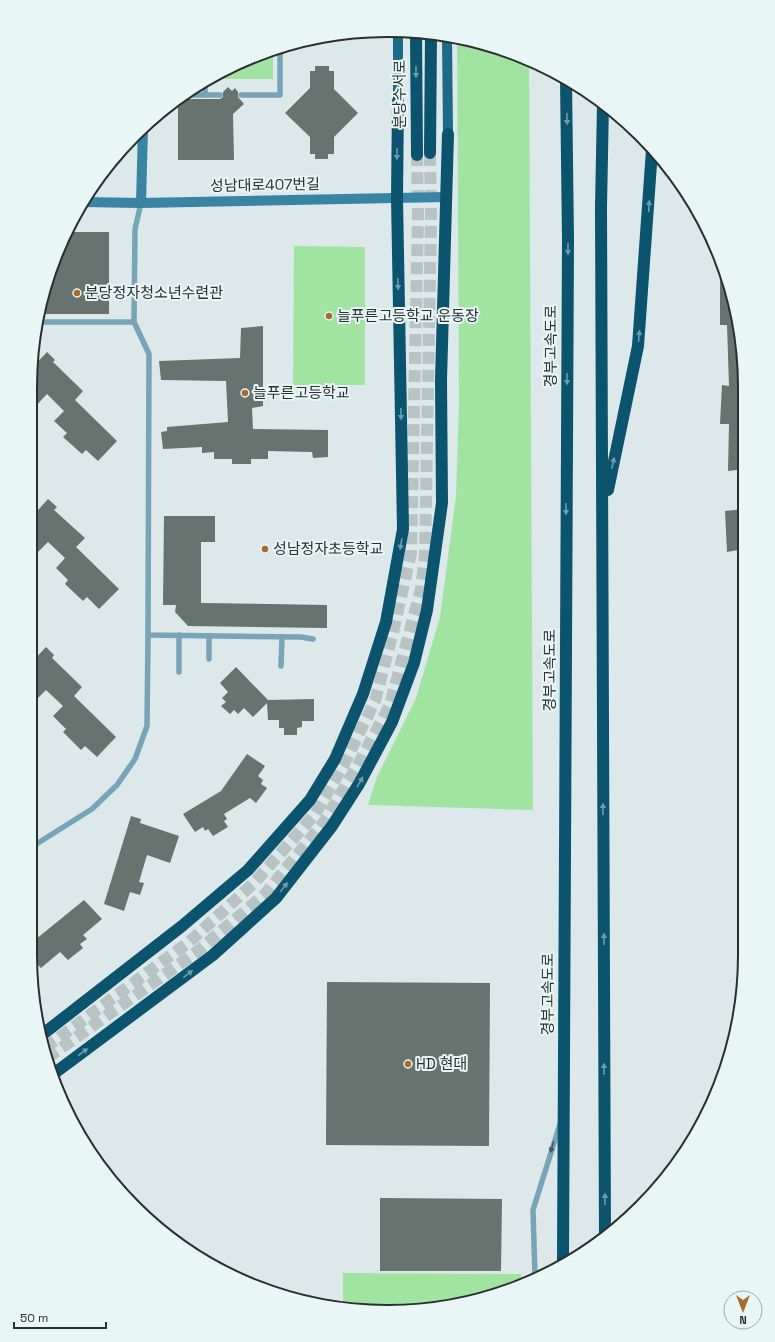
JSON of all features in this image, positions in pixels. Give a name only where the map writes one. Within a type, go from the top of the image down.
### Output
[{"type":"highway","name":"분당수서로","points":[[416,39],[416,155]]},
{"type":"highway","name":"분당수서로","points":[[430,153],[431,40]]},
{"type":"highway","name":"경부고속도로","points":[[563,1258],[568,256],[566,86]]},
{"type":"highway","points":[[46,1032],[182,926],[248,870],[310,800],[335,759],[363,694],[386,622],[403,529],[397,198],[398,101]]},
{"type":"highway","points":[[603,111],[601,206],[605,1230]]},
{"type":"highway","points":[[57,1070],[213,955],[276,898],[332,826],[359,784],[392,722],[414,663],[428,610],[442,503],[441,380],[448,134]]},
{"type":"highway","points":[[602,515],[638,346],[652,157]]},
{"type":"main road","points":[[398,37],[398,101]]},
{"type":"main road","points":[[447,42],[448,134]]},
{"type":"street","points":[[141,203],[143,137]]},
{"type":"street","name":"성남대로407번길","points":[[90,202],[141,203],[446,197]]},
{"type":"lane","points":[[240,95],[280,95],[280,54]]},
{"type":"lane","points":[[205,88],[205,95]]},
{"type":"lane","points":[[195,95],[220,95]]},
{"type":"lane","points":[[37,844],[92,810],[117,785],[135,759],[147,726],[149,354],[134,322],[135,229],[141,203]]},
{"type":"lane","points":[[43,322],[134,322]]},
{"type":"lane","points":[[148,635],[282,637],[313,639]]},
{"type":"lane","points":[[179,635],[179,672]]},
{"type":"lane","points":[[209,636],[209,659]]},
{"type":"lane","points":[[281,666],[282,637]]},
{"type":"lane","points":[[535,1272],[533,1210],[564,1110]]},
{"type":"green space","points":[[457,44],[478,49],[529,67],[533,810],[368,805],[377,777],[416,698],[440,617],[456,496],[459,403]]},
{"type":"green space","points":[[273,57],[273,79],[221,79],[232,73]]},
{"type":"green space","name":"늘푸른고등학교 운동장","points":[[294,246],[365,247],[365,385],[293,385]]},
{"type":"green space","points":[[343,1273],[521,1274],[521,1278],[478,1293],[433,1302],[388,1305],[343,1302]]},
{"type":"building","points":[[315,66],[329,66],[329,71],[334,71],[334,89],[358,113],[334,137],[334,154],[328,154],[328,159],[315,159],[315,154],[310,154],[310,137],[285,113],[310,88],[310,71],[315,71]]},
{"type":"building","points":[[228,87],[232,91],[235,88],[238,92],[238,97],[244,104],[233,114],[234,160],[178,160],[178,106],[189,99],[220,99],[223,97],[223,92]]},
{"type":"building","name":"분당정자청소년수련관","points":[[73,232],[109,232],[109,314],[45,314],[56,275]]},
{"type":"building","points":[[720,278],[726,297],[735,342],[738,388],[738,470],[728,471],[729,424],[720,424],[722,385],[729,386],[727,325],[720,325]]},
{"type":"building","name":"늘푸른고등학교","points":[[263,326],[263,406],[252,408],[253,429],[328,430],[328,457],[313,458],[312,452],[268,451],[268,459],[251,459],[251,464],[232,464],[232,459],[214,459],[214,452],[202,453],[202,447],[163,449],[161,432],[167,431],[167,427],[228,422],[226,381],[161,380],[159,361],[240,358],[241,328]]},
{"type":"building","points":[[47,352],[55,360],[53,362],[83,391],[75,400],[117,441],[98,461],[86,450],[82,454],[63,437],[67,433],[54,421],[64,411],[47,394],[37,405],[38,361]]},
{"type":"building","points":[[48,499],[57,507],[54,510],[85,538],[76,547],[119,589],[99,609],[87,597],[83,601],[65,584],[68,580],[56,568],[65,558],[48,542],[37,553],[37,511]]},
{"type":"building","points":[[738,510],[738,550],[727,552],[725,511]]},
{"type":"building","points":[[164,516],[215,516],[215,542],[201,542],[201,603],[327,605],[327,628],[188,626],[175,612],[176,605],[163,605]]},
{"type":"building","points":[[46,647],[54,655],[52,658],[82,687],[74,696],[116,737],[97,757],[85,746],[81,750],[63,732],[66,729],[53,716],[63,706],[46,690],[37,699],[37,657]]},
{"type":"building","points":[[236,667],[268,700],[314,699],[314,721],[302,721],[302,727],[297,728],[297,735],[284,735],[284,728],[279,728],[279,720],[268,720],[267,703],[253,717],[244,708],[238,714],[234,710],[230,714],[221,706],[226,702],[222,698],[228,692],[220,683]]},
{"type":"building","points":[[247,754],[265,766],[258,776],[263,780],[261,784],[267,788],[256,803],[250,798],[224,814],[227,819],[224,821],[228,827],[213,836],[208,829],[205,831],[203,827],[195,832],[183,814],[221,791]]},
{"type":"building","points":[[131,816],[141,819],[140,823],[179,836],[170,863],[147,855],[139,882],[144,883],[140,895],[130,892],[124,911],[104,904]]},
{"type":"building","points":[[84,900],[102,919],[83,935],[87,939],[80,944],[83,948],[68,960],[60,952],[41,968],[37,964],[37,938]]},
{"type":"building","name":"HD 현대","points":[[327,982],[490,983],[489,1146],[326,1145]]},
{"type":"building","points":[[380,1198],[502,1199],[501,1271],[380,1271]]},
{"type":"tunnel","points":[[52,1054],[198,951],[266,893],[324,822],[355,770],[390,705],[421,589],[425,555],[431,216],[430,153]]},
{"type":"tunnel","points":[[49,1045],[189,942],[254,883],[315,814],[343,766],[375,701],[411,553],[418,216],[417,155]]},
{"type":"place","name":"분당정자청소년수련관","points":[[77,293]]},
{"type":"place","name":"늘푸른고등학교 운동장","points":[[329,316]]},
{"type":"place","name":"늘푸른고등학교","points":[[245,393]]},
{"type":"place","name":"성남정자초등학교","points":[[265,549]]},
{"type":"place","name":"HD 현대","points":[[408,1064]]}]
